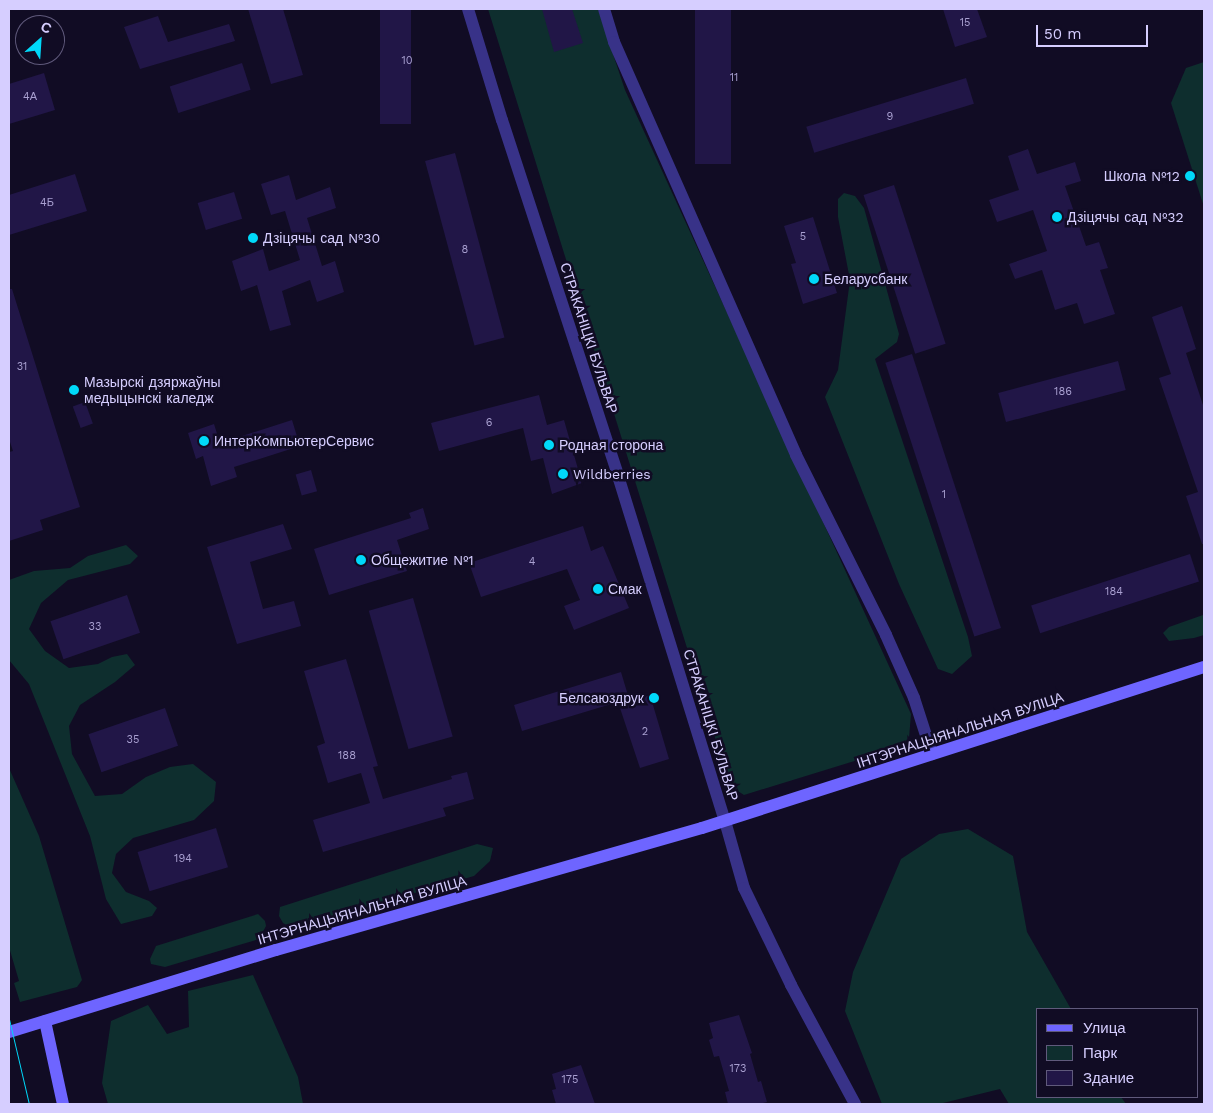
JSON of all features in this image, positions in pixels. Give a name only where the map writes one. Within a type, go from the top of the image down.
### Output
[{"type":"main road","name":"ІНТЭРНАЦЫЯНАЛЬНАЯ ВУЛІЦА","points":[[9,1032],[269,952],[725,821],[1204,667]]},
{"type":"main road","points":[[45,1021],[63,1104]]},
{"type":"street","name":"СТРАКАНІЦКІ БУЛЬВАР","points":[[468,9],[502,120],[619,479],[725,821]]},
{"type":"street","points":[[604,9],[614,42],[796,455],[914,698],[932,754]]},
{"type":"street","points":[[725,821],[744,888],[791,985],[855,1104]]},
{"type":"green space","points":[[488,9],[598,9],[625,90],[911,714],[909,738],[900,747],[744,795],[730,786]]},
{"type":"green space","points":[[1204,62],[1204,207],[1171,103],[1186,68]]},
{"type":"green space","points":[[844,193],[855,196],[864,208],[899,334],[897,342],[875,359],[968,637],[972,656],[952,674],[938,669],[899,584],[825,397],[838,370],[850,280],[838,217],[838,199]]},
{"type":"green space","points":[[126,545],[138,556],[130,564],[68,580],[41,603],[29,629],[45,651],[69,668],[98,664],[112,657],[127,654],[135,665],[115,682],[80,705],[69,726],[72,754],[95,796],[122,794],[146,777],[170,767],[193,764],[216,782],[214,801],[194,820],[133,838],[116,854],[112,873],[126,892],[149,901],[157,908],[152,916],[121,924],[106,899],[90,836],[29,684],[9,660],[9,580],[34,571],[70,568],[88,556]]},
{"type":"green space","points":[[1204,604],[1204,635],[1169,641],[1163,633],[1169,627],[1203,615]]},
{"type":"green space","points":[[9,768],[39,836],[82,980],[77,987],[20,1002],[14,983],[19,981],[9,947]]},
{"type":"green space","points":[[968,829],[1013,856],[1027,932],[1070,1008],[1036,1008],[1036,1098],[1122,1098],[1126,1104],[1009,1104],[1000,1089],[939,1104],[882,1104],[845,1011],[853,972],[901,859],[939,834]]},
{"type":"green space","points":[[477,844],[493,848],[490,861],[474,876],[292,928],[283,923],[279,916],[280,907]]},
{"type":"green space","points":[[258,914],[265,921],[266,926],[259,939],[165,967],[151,964],[150,959],[156,946]]},
{"type":"green space","points":[[253,975],[298,1077],[303,1104],[108,1104],[102,1083],[111,1021],[148,1005],[167,1034],[189,1027],[188,991]]},
{"type":"building","points":[[248,9],[283,9],[303,75],[271,84]]},
{"type":"building","points":[[380,9],[411,9],[411,124],[380,124]]},
{"type":"building","points":[[542,9],[572,9],[583,43],[554,52]]},
{"type":"building","points":[[695,9],[731,9],[731,164],[695,164]]},
{"type":"building","points":[[943,9],[977,9],[987,37],[955,47]]},
{"type":"building","points":[[158,16],[168,42],[229,24],[235,41],[140,69],[124,27]]},
{"type":"building","points":[[242,63],[251,90],[178,113],[170,86]]},
{"type":"building","points":[[44,73],[55,110],[9,124],[9,84]]},
{"type":"building","points":[[966,78],[974,104],[814,153],[806,127]]},
{"type":"building","points":[[1028,149],[1037,174],[1075,162],[1081,181],[1065,186],[1086,246],[1099,242],[1108,268],[1100,270],[1115,314],[1084,324],[1077,303],[1055,310],[1042,270],[1015,279],[1009,264],[1047,251],[1033,210],[997,222],[989,200],[1019,190],[1008,156]]},
{"type":"building","points":[[455,153],[504,337],[474,346],[425,161]]},
{"type":"building","points":[[75,174],[87,211],[9,235],[9,195]]},
{"type":"building","points":[[289,175],[296,200],[330,187],[336,208],[307,218],[322,266],[335,261],[344,292],[317,302],[310,280],[282,291],[291,325],[270,331],[257,285],[241,291],[232,261],[263,249],[269,271],[300,260],[285,211],[271,215],[261,184]]},
{"type":"building","points":[[894,185],[946,344],[915,354],[864,195]]},
{"type":"building","points":[[234,192],[242,219],[206,230],[198,203]]},
{"type":"building","name":"Беларусбанк","points":[[813,217],[837,293],[803,304],[791,264],[796,263],[784,226]]},
{"type":"building","points":[[9,289],[12,289],[80,507],[40,520],[43,530],[9,541],[9,452],[13,451],[9,439]]},
{"type":"building","points":[[1182,306],[1196,349],[1186,353],[1204,408],[1204,544],[1202,544],[1186,496],[1198,492],[1159,378],[1171,374],[1152,317]]},
{"type":"building","points":[[912,354],[1001,628],[974,637],[885,363]]},
{"type":"building","points":[[1118,361],[1126,390],[1006,422],[998,393]]},
{"type":"building","points":[[539,395],[547,425],[564,420],[582,483],[552,494],[543,458],[531,461],[523,428],[439,451],[431,423]]},
{"type":"building","points":[[85,402],[93,424],[81,428],[73,406]]},
{"type":"building","points":[[292,420],[300,446],[234,467],[237,477],[211,486],[203,456],[196,459],[188,433],[214,424],[220,443]]},
{"type":"building","points":[[311,470],[317,491],[302,496],[296,474]]},
{"type":"building","name":"Общежитие №1","points":[[423,508],[429,529],[397,540],[407,571],[329,595],[314,549],[411,518],[409,513]]},
{"type":"building","points":[[283,524],[292,549],[250,562],[263,609],[294,601],[301,626],[237,644],[207,547]]},
{"type":"building","points":[[583,526],[591,551],[603,546],[629,608],[574,630],[564,606],[580,600],[567,569],[481,597],[469,563]]},
{"type":"building","points":[[1190,554],[1199,582],[1040,633],[1031,606]]},
{"type":"building","points":[[127,595],[140,633],[63,659],[50,621]]},
{"type":"building","points":[[413,598],[453,736],[408,749],[369,611]]},
{"type":"building","points":[[346,659],[378,766],[373,767],[383,799],[452,779],[451,776],[467,772],[474,799],[443,808],[446,816],[323,852],[313,820],[370,803],[361,773],[328,783],[317,746],[325,743],[304,671]]},
{"type":"building","points":[[621,672],[630,702],[650,695],[669,759],[640,768],[618,702],[522,731],[514,705]]},
{"type":"building","points":[[165,708],[178,746],[101,772],[88,734]]},
{"type":"building","points":[[216,828],[228,867],[150,891],[138,852]]},
{"type":"building","points":[[739,1015],[752,1053],[750,1054],[758,1082],[761,1081],[767,1102],[759,1104],[728,1104],[725,1092],[729,1091],[719,1056],[714,1057],[709,1040],[713,1038],[709,1023]]},
{"type":"building","points":[[581,1065],[595,1104],[556,1104],[552,1090],[556,1089],[552,1074]]},
{"type":"tram line","points":[[9,1019],[29,1104]]},
{"type":"place","name":"Школа №12","points":[[1190,176]]},
{"type":"place","name":"Дзіцячы сад №32","points":[[1057,217]]},
{"type":"place","name":"Дзіцячы сад №30","points":[[253,238]]},
{"type":"place","name":"Беларусбанк","points":[[814,279]]},
{"type":"place","name":"Мазырскі дзяржаўны медыцынскі каледж","points":[[74,390]]},
{"type":"place","name":"ИнтерКомпьютерСервис","points":[[204,441]]},
{"type":"place","name":"Родная сторона","points":[[549,445]]},
{"type":"place","name":"Wildberries","points":[[563,474]]},
{"type":"place","name":"Общежитие №1","points":[[361,560]]},
{"type":"place","name":"Смак","points":[[598,589]]},
{"type":"place","name":"Белсаюздрук","points":[[654,698]]}]
